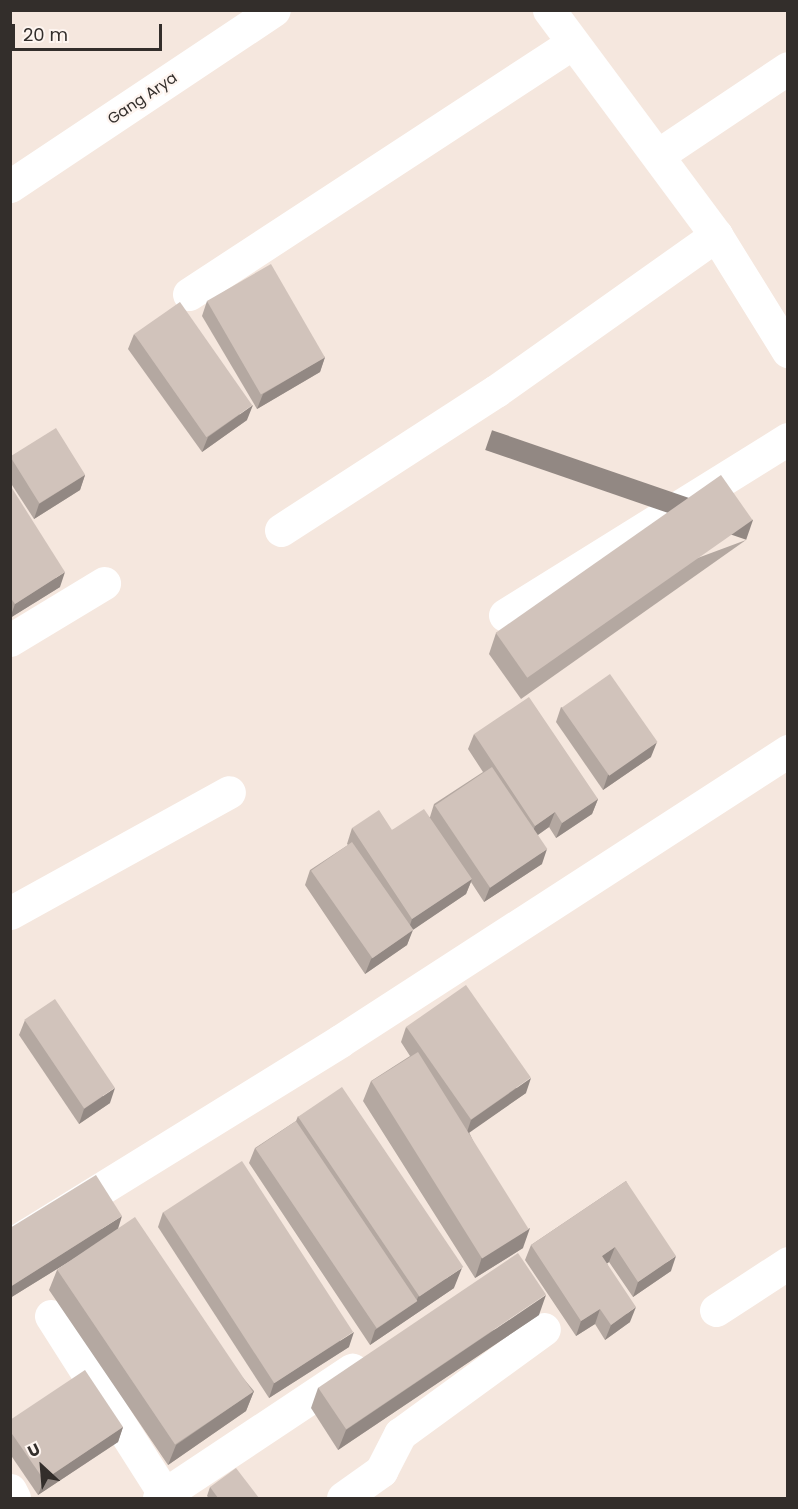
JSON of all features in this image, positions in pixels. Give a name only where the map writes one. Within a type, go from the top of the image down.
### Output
[{"type":"street","name":"Gang Arya","points":[[10,186],[274,10]]},
{"type":"street","points":[[549,10],[571,44],[716,235],[778,309],[788,351]]},
{"type":"street","points":[[189,294],[571,44]]},
{"type":"street","points":[[658,156],[788,68]]},
{"type":"street","points":[[281,530],[496,391],[716,235]]},
{"type":"street","points":[[505,615],[788,439]]},
{"type":"street","points":[[10,640],[104,583]]},
{"type":"street","points":[[10,1245],[339,1041],[788,751]]},
{"type":"street","points":[[10,913],[229,792]]},
{"type":"street","points":[[716,1310],[788,1263]]},
{"type":"street","points":[[51,1316],[162,1497],[381,1351]]},
{"type":"street","points":[[343,1498],[381,1471],[400,1434],[544,1329]]},
{"type":"street","points":[[10,1490],[14,1498]]},
{"type":"building","points":[[271,264],[325,358],[261,395],[207,301]]},
{"type":"building","points":[[180,302],[252,405],[206,437],[134,334]]},
{"type":"building","points":[[56,428],[85,475],[39,503],[10,457]]},
{"type":"building","points":[[721,475],[753,520],[527,678],[496,633]]},
{"type":"building","points":[[10,485],[65,572],[15,604],[10,597]]},
{"type":"building","points":[[610,674],[658,742],[609,776],[562,708]]},
{"type":"building","points":[[529,697],[598,799],[562,823],[555,812],[535,826],[474,734]]},
{"type":"building","points":[[492,767],[547,849],[490,888],[435,806]]},
{"type":"building","points":[[424,809],[472,879],[412,919],[352,828],[379,810],[392,830]]},
{"type":"building","points":[[352,842],[413,930],[372,958],[311,871]]},
{"type":"building","points":[[466,985],[531,1078],[471,1119],[406,1027]]},
{"type":"building","points":[[55,999],[115,1088],[84,1108],[24,1020]]},
{"type":"building","points":[[418,1052],[529,1229],[482,1258],[371,1081]]},
{"type":"building","points":[[342,1087],[463,1267],[419,1297],[298,1117]]},
{"type":"building","points":[[296,1121],[417,1301],[377,1328],[255,1148]]},
{"type":"building","points":[[242,1161],[353,1332],[274,1383],[163,1212]]},
{"type":"building","points":[[96,1175],[122,1216],[10,1287],[10,1228]]},
{"type":"building","points":[[626,1181],[676,1256],[638,1282],[615,1247],[602,1256],[636,1307],[611,1325],[600,1309],[581,1321],[531,1245]]},
{"type":"building","points":[[135,1217],[253,1392],[175,1444],[57,1270]]},
{"type":"building","points":[[518,1253],[546,1294],[346,1429],[318,1388]]},
{"type":"building","points":[[85,1370],[123,1427],[44,1480],[10,1431],[10,1420]]},
{"type":"building","points":[[236,1468],[259,1498],[218,1498],[210,1487]]}]
